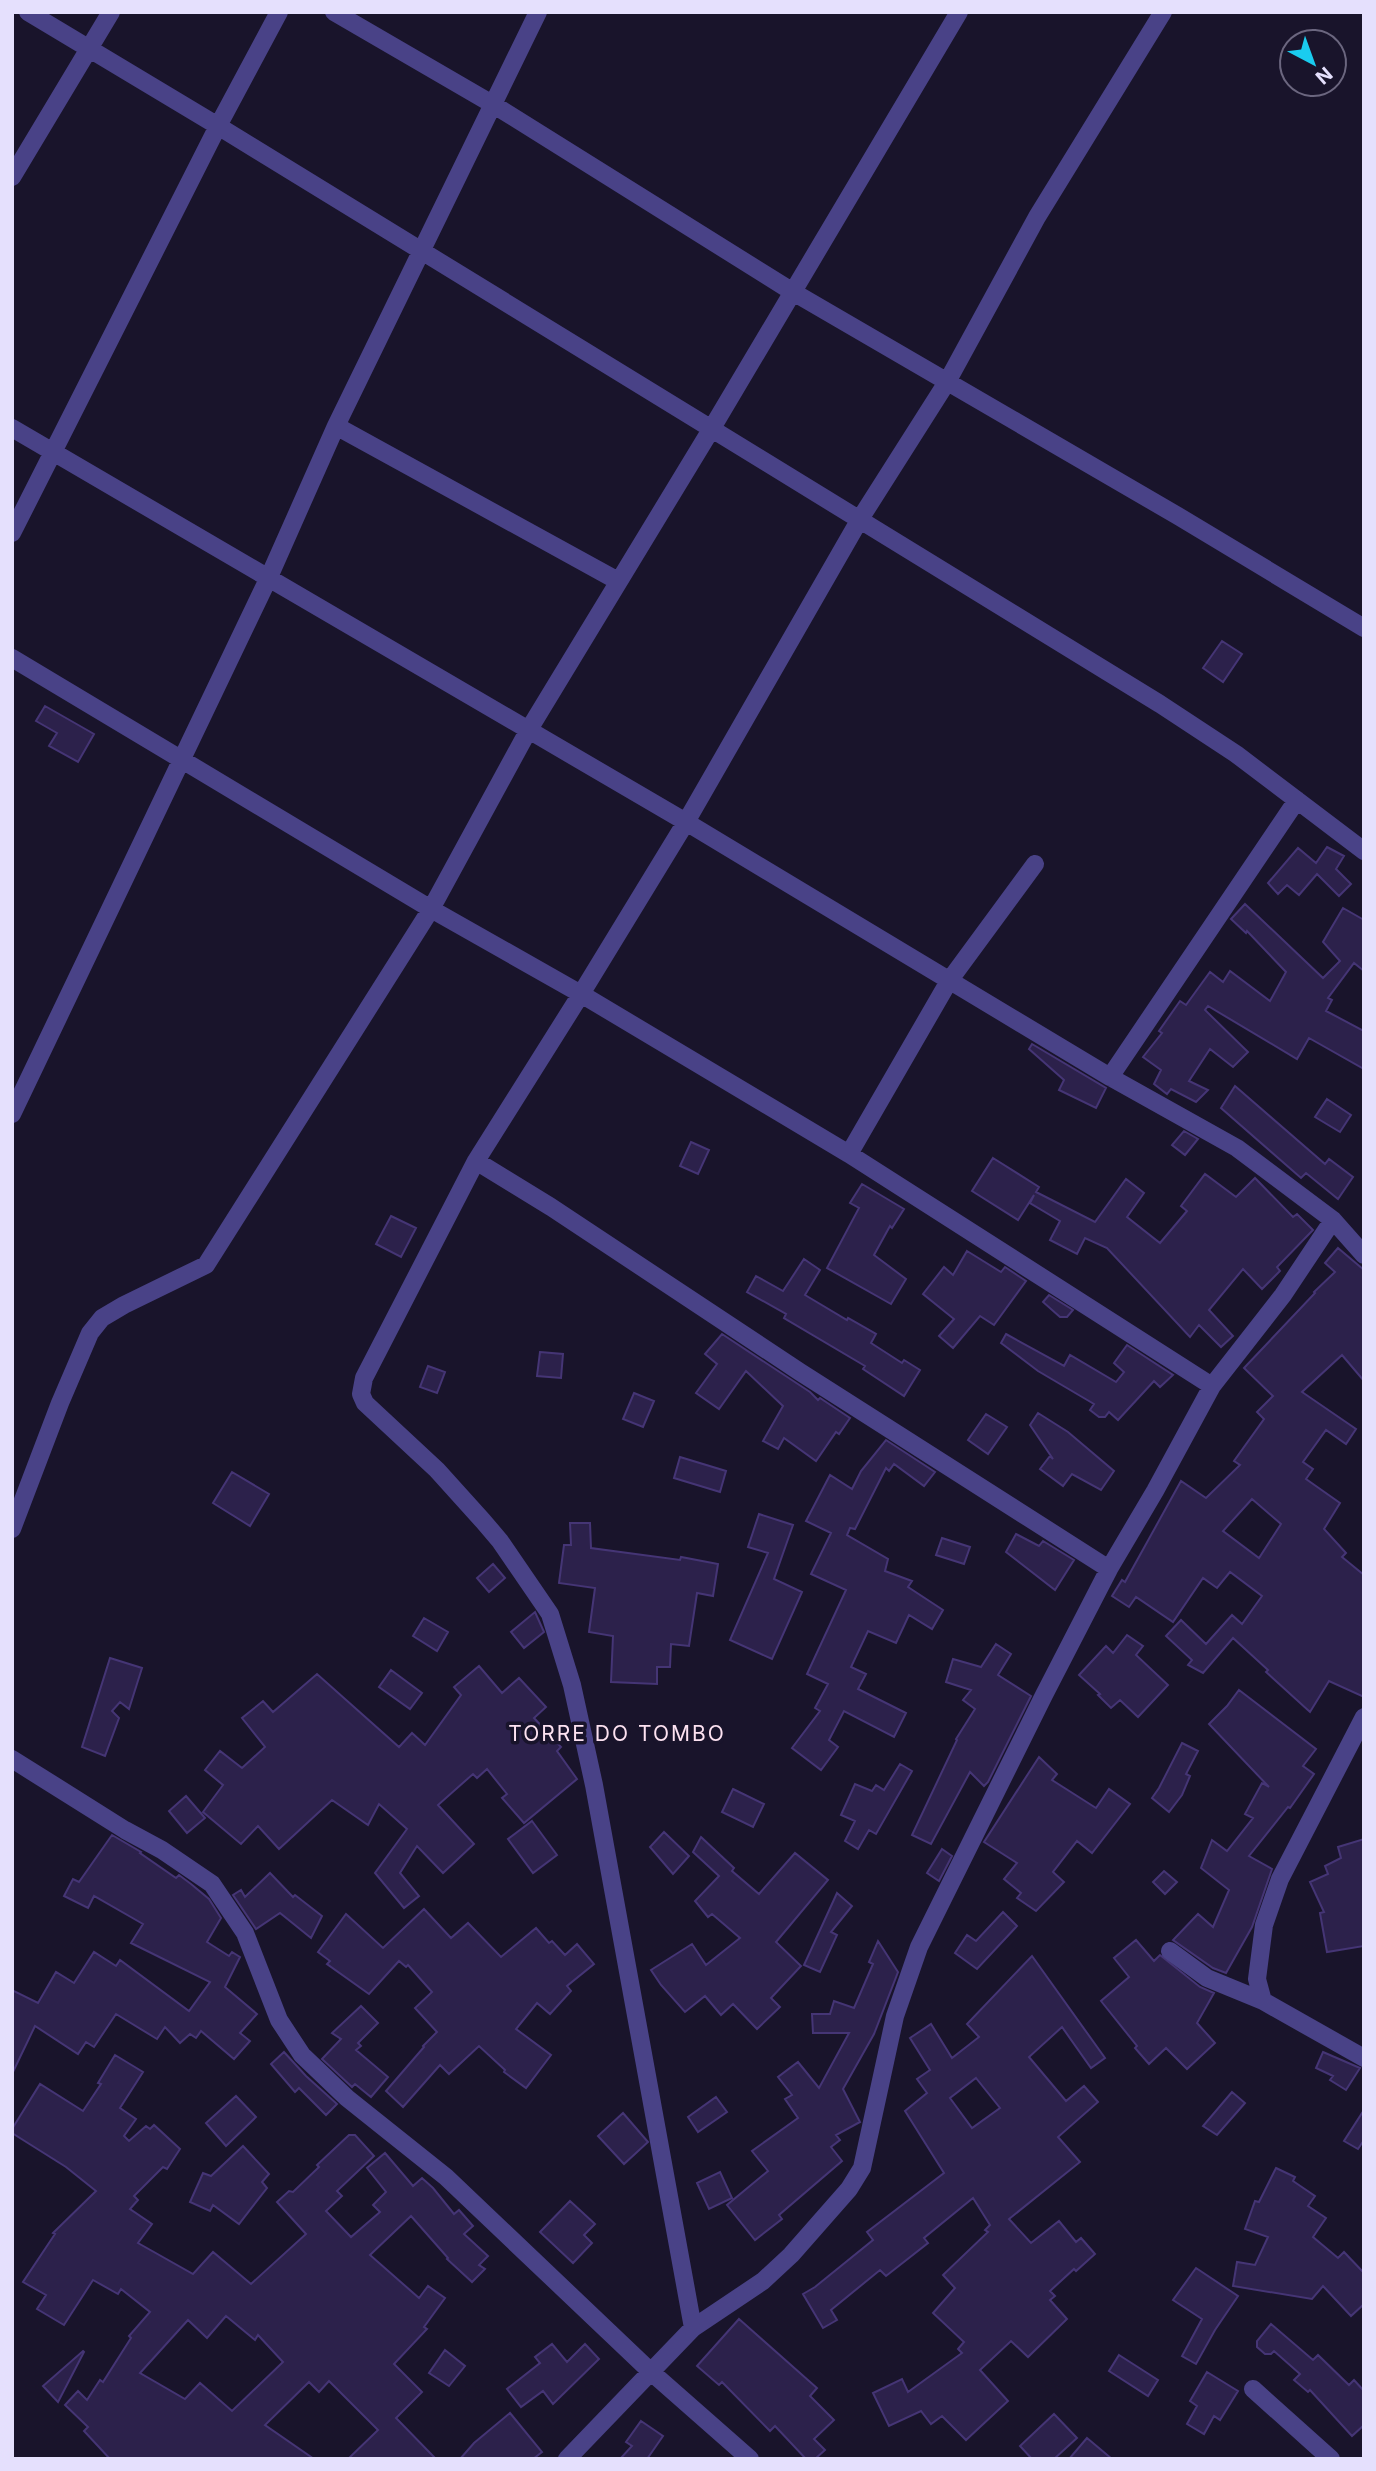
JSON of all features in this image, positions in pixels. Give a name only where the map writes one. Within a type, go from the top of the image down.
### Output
[{"type":"street","points":[[28,12],[1160,704],[1236,754],[1364,851]]},
{"type":"street","points":[[12,177],[111,12]]},
{"type":"street","points":[[12,533],[218,126],[279,12]]},
{"type":"street","points":[[334,12],[494,105],[793,292],[1178,516],[1364,628]]},
{"type":"street","points":[[12,1114],[269,577],[336,426],[538,12]]},
{"type":"street","points":[[12,1529],[90,1333],[102,1318],[124,1305],[206,1265],[431,909],[528,731],[959,12]]},
{"type":"street","points":[[693,2328],[594,1785],[572,1685],[551,1614],[483,1521],[437,1470],[365,1403],[361,1394],[364,1378],[476,1161],[685,822],[860,519],[947,382],[1037,217],[1163,12]]},
{"type":"street","points":[[336,426],[618,581]]},
{"type":"street","points":[[12,428],[685,822],[1110,1076],[1237,1148],[1333,1220],[1364,1255]]},
{"type":"street","points":[[12,658],[431,909],[581,994],[849,1154],[1212,1386]]},
{"type":"street","points":[[1110,1076],[1297,800]]},
{"type":"street","points":[[849,1154],[949,981],[1035,864]]},
{"type":"street","points":[[476,1161],[1109,1569]]},
{"type":"street","points":[[567,2459],[693,2328],[763,2281],[792,2255],[849,2189],[862,2168],[895,2016],[919,1947],[1109,1569],[1212,1386],[1283,1294],[1333,1220]]},
{"type":"street","points":[[1263,2001],[1257,1979],[1264,1925],[1280,1879],[1364,1717]]},
{"type":"street","points":[[12,1759],[162,1850],[212,1884],[245,1933],[279,2020],[302,2055],[348,2098],[446,2177],[650,2371],[750,2459]]},
{"type":"street","points":[[1170,1951],[1207,1978],[1263,2001],[1364,2058]]},
{"type":"street","points":[[1253,2389],[1331,2459]]},
{"type":"building","points":[[1222,641],[1242,654],[1223,682],[1203,668]]},
{"type":"building","points":[[45,706],[94,734],[78,762],[49,746],[57,733],[36,721]]},
{"type":"building","points":[[1327,847],[1344,856],[1336,869],[1351,884],[1339,896],[1317,874],[1299,895],[1287,885],[1278,894],[1268,883],[1298,848],[1316,863]]},
{"type":"building","points":[[1245,904],[1323,978],[1340,961],[1323,942],[1343,908],[1364,920],[1364,971],[1354,963],[1328,998],[1332,1000],[1326,1011],[1364,1031],[1364,1069],[1309,1038],[1297,1059],[1208,1006],[1205,1010],[1248,1052],[1233,1067],[1210,1049],[1189,1081],[1208,1090],[1196,1102],[1171,1089],[1167,1094],[1154,1084],[1161,1070],[1143,1057],[1162,1033],[1159,1031],[1180,1001],[1186,1005],[1210,972],[1223,982],[1230,971],[1270,1001],[1286,972],[1247,931],[1246,933],[1231,919]]},
{"type":"building","points":[[1032,1044],[1106,1088],[1096,1108],[1059,1090],[1064,1080],[1029,1049]]},
{"type":"building","points":[[1235,1086],[1325,1164],[1329,1159],[1353,1177],[1338,1199],[1306,1173],[1301,1178],[1221,1108]]},
{"type":"building","points":[[1327,1099],[1351,1115],[1340,1132],[1315,1117]]},
{"type":"building","points":[[1184,1131],[1198,1139],[1185,1155],[1172,1145]]},
{"type":"building","points":[[691,1142],[709,1150],[698,1174],[680,1166]]},
{"type":"building","points":[[993,1158],[1039,1187],[1036,1192],[1095,1222],[1126,1179],[1144,1193],[1127,1217],[1160,1243],[1187,1211],[1181,1206],[1205,1174],[1236,1197],[1255,1178],[1293,1217],[1297,1214],[1313,1230],[1277,1267],[1280,1271],[1262,1289],[1243,1269],[1209,1310],[1233,1336],[1221,1347],[1199,1325],[1190,1337],[1107,1248],[1085,1238],[1077,1254],[1050,1240],[1060,1221],[1030,1203],[1034,1195],[1018,1220],[972,1191]]},
{"type":"building","points":[[862,1184],[904,1209],[892,1228],[890,1226],[874,1255],[906,1279],[891,1304],[827,1268],[859,1208],[850,1203]]},
{"type":"building","points":[[391,1216],[416,1228],[401,1257],[376,1244]]},
{"type":"building","points":[[1338,1248],[1364,1270],[1364,1381],[1342,1355],[1302,1392],[1356,1429],[1346,1444],[1326,1430],[1303,1462],[1313,1469],[1306,1479],[1340,1503],[1324,1529],[1346,1553],[1342,1557],[1364,1575],[1364,1697],[1329,1681],[1310,1712],[1233,1638],[1203,1673],[1188,1665],[1192,1660],[1166,1636],[1181,1620],[1206,1644],[1232,1615],[1242,1624],[1262,1596],[1230,1572],[1217,1588],[1203,1578],[1173,1622],[1136,1597],[1129,1607],[1112,1596],[1122,1580],[1125,1582],[1181,1481],[1206,1498],[1240,1465],[1234,1461],[1264,1419],[1257,1412],[1273,1396],[1244,1368],[1335,1272],[1325,1263]],"holes":[[[1252,1499],[1281,1524],[1259,1558],[1223,1531]]]},
{"type":"building","points":[[967,1251],[1001,1272],[1005,1267],[1026,1281],[994,1325],[980,1316],[953,1348],[939,1336],[954,1319],[923,1294],[944,1267],[953,1275]]},
{"type":"building","points":[[804,1259],[820,1270],[805,1295],[876,1334],[871,1343],[902,1363],[904,1360],[920,1370],[904,1396],[863,1369],[865,1366],[784,1318],[786,1314],[747,1292],[756,1276],[783,1291]]},
{"type":"building","points":[[1049,1295],[1073,1310],[1067,1317],[1060,1317],[1043,1302]]},
{"type":"building","points":[[722,1334],[818,1400],[820,1398],[850,1418],[839,1434],[836,1432],[816,1461],[784,1438],[778,1449],[763,1441],[783,1406],[746,1371],[719,1409],[696,1393],[717,1364],[705,1354]]},
{"type":"building","points":[[1006,1334],[1064,1366],[1070,1355],[1116,1382],[1124,1372],[1114,1363],[1127,1345],[1173,1375],[1160,1387],[1154,1381],[1118,1420],[1109,1412],[1105,1417],[1099,1417],[1090,1410],[1094,1404],[1038,1371],[1001,1343]]},
{"type":"building","points":[[540,1352],[563,1354],[561,1378],[537,1376]]},
{"type":"building","points":[[428,1366],[445,1372],[437,1393],[420,1387]]},
{"type":"building","points":[[634,1393],[654,1401],[643,1427],[623,1419]]},
{"type":"building","points":[[1038,1413],[1068,1432],[1114,1471],[1101,1490],[1072,1474],[1063,1486],[1040,1469],[1050,1456],[1053,1459],[1030,1425]]},
{"type":"building","points":[[986,1414],[1007,1427],[988,1454],[968,1440]]},
{"type":"building","points":[[886,1440],[935,1472],[924,1486],[894,1464],[889,1471],[886,1468],[855,1529],[850,1528],[847,1535],[888,1559],[885,1571],[912,1581],[908,1587],[943,1610],[932,1629],[909,1615],[896,1643],[868,1631],[851,1667],[866,1674],[858,1689],[906,1713],[894,1737],[844,1711],[829,1740],[838,1747],[821,1770],[792,1748],[820,1711],[815,1708],[828,1684],[807,1674],[846,1590],[811,1574],[831,1533],[806,1521],[830,1475],[852,1489],[861,1471]]},
{"type":"building","points":[[680,1457],[726,1471],[720,1492],[674,1478]]},
{"type":"building","points":[[232,1472],[269,1494],[250,1526],[213,1503]]},
{"type":"building","points":[[759,1514],[793,1525],[774,1579],[802,1592],[772,1659],[730,1640],[768,1553],[748,1547]]},
{"type":"building","points":[[570,1523],[590,1523],[591,1548],[680,1560],[681,1557],[718,1564],[713,1596],[697,1593],[689,1646],[671,1644],[670,1667],[657,1667],[657,1684],[611,1682],[613,1636],[589,1632],[595,1588],[559,1583],[564,1545],[571,1545]]},
{"type":"building","points":[[1016,1534],[1039,1546],[1043,1541],[1074,1560],[1055,1590],[1006,1552]]},
{"type":"building","points":[[942,1538],[970,1547],[964,1564],[936,1555]]},
{"type":"building","points":[[493,1564],[505,1578],[489,1592],[477,1578]]},
{"type":"building","points":[[535,1612],[544,1632],[524,1648],[511,1632]]},
{"type":"building","points":[[424,1618],[448,1632],[437,1651],[413,1636]]},
{"type":"building","points":[[1127,1635],[1143,1646],[1136,1655],[1168,1685],[1138,1717],[1120,1700],[1111,1708],[1079,1675],[1106,1646],[1113,1653]]},
{"type":"building","points":[[996,1644],[1011,1654],[998,1675],[1031,1696],[988,1782],[984,1786],[970,1772],[931,1844],[912,1835],[956,1739],[975,1709],[963,1700],[971,1690],[946,1682],[953,1659],[981,1667]]},
{"type":"building","points":[[110,1658],[142,1668],[129,1709],[120,1702],[112,1711],[119,1718],[105,1756],[82,1747]]},
{"type":"building","points":[[479,1666],[502,1693],[519,1678],[546,1707],[534,1718],[561,1747],[557,1751],[577,1779],[524,1823],[502,1798],[507,1794],[487,1769],[477,1778],[473,1774],[438,1805],[474,1844],[443,1873],[417,1846],[400,1873],[419,1896],[404,1908],[375,1873],[407,1829],[379,1804],[368,1825],[332,1800],[279,1849],[258,1826],[241,1844],[203,1812],[223,1785],[205,1770],[220,1751],[242,1768],[265,1747],[242,1718],[263,1701],[273,1712],[317,1674],[399,1747],[412,1733],[425,1745],[461,1695],[454,1687]]},
{"type":"building","points":[[391,1670],[422,1693],[410,1709],[379,1687]]},
{"type":"building","points":[[1239,1690],[1316,1749],[1303,1766],[1314,1774],[1290,1808],[1288,1807],[1249,1856],[1272,1869],[1252,1927],[1226,1973],[1213,1968],[1173,1940],[1198,1914],[1213,1927],[1229,1890],[1201,1868],[1212,1840],[1227,1851],[1253,1818],[1245,1814],[1262,1783],[1269,1787],[1209,1724]]},
{"type":"building","points":[[1182,1743],[1198,1751],[1186,1774],[1190,1776],[1182,1795],[1169,1812],[1152,1798]]},
{"type":"building","points":[[1039,1757],[1057,1774],[1052,1780],[1096,1808],[1109,1789],[1130,1804],[1092,1853],[1077,1841],[1053,1872],[1064,1882],[1036,1911],[1017,1898],[1021,1893],[1004,1879],[1017,1863],[984,1842]]},
{"type":"building","points":[[900,1764],[912,1771],[876,1834],[869,1830],[858,1849],[845,1841],[855,1821],[841,1815],[855,1784],[872,1791],[876,1785],[884,1790]]},
{"type":"building","points":[[733,1789],[764,1804],[753,1827],[722,1812]]},
{"type":"building","points":[[186,1796],[205,1818],[187,1833],[169,1811]]},
{"type":"building","points":[[532,1821],[557,1855],[533,1873],[508,1839]]},
{"type":"building","points":[[664,1832],[689,1856],[673,1874],[650,1847]]},
{"type":"building","points":[[112,1835],[176,1878],[179,1875],[209,1899],[221,1918],[207,1942],[229,1956],[232,1952],[240,1957],[225,1987],[257,2014],[240,2033],[250,2041],[234,2059],[201,2031],[196,2038],[190,2034],[180,2043],[165,2027],[157,2039],[116,2014],[94,2047],[86,2042],[78,2054],[35,2026],[12,2074],[12,1990],[38,2003],[56,1972],[74,1983],[94,1952],[116,1966],[120,1960],[189,2011],[210,1982],[131,1943],[143,1924],[94,1896],[88,1908],[64,1896],[73,1879],[79,1882]]},
{"type":"building","points":[[701,1837],[734,1868],[732,1871],[759,1894],[795,1853],[828,1880],[776,1942],[801,1966],[771,1998],[780,2007],[757,2029],[733,2004],[721,2015],[705,1996],[685,2012],[651,1970],[692,1944],[706,1965],[740,1938],[712,1914],[708,1917],[695,1901],[719,1876],[693,1852]]},
{"type":"building","points":[[1364,1839],[1364,1946],[1327,1952],[1320,1913],[1324,1912],[1310,1882],[1328,1874],[1325,1866],[1341,1858],[1338,1847]]},
{"type":"building","points":[[942,1849],[952,1856],[939,1881],[927,1873]]},
{"type":"building","points":[[1164,1871],[1177,1882],[1165,1894],[1153,1882]]},
{"type":"building","points":[[270,1873],[293,1897],[295,1895],[322,1916],[311,1938],[280,1913],[256,1929],[233,1895],[241,1890],[245,1897]]},
{"type":"building","points":[[837,1893],[852,1906],[831,1932],[837,1935],[820,1972],[804,1965]]},
{"type":"building","points":[[424,1909],[451,1938],[468,1923],[501,1957],[536,1928],[549,1943],[552,1941],[565,1955],[577,1944],[594,1964],[567,1986],[571,1991],[550,2014],[537,2003],[516,2029],[551,2055],[526,2088],[504,2072],[505,2070],[479,2046],[449,2074],[440,2065],[403,2107],[386,2091],[437,2032],[415,2008],[432,1992],[408,1965],[406,1967],[399,1961],[369,1994],[327,1964],[330,1961],[318,1952],[346,1914],[383,1948]]},
{"type":"building","points":[[1003,1912],[1017,1926],[977,1969],[955,1953],[967,1935],[976,1941]]},
{"type":"building","points":[[1136,1940],[1154,1961],[1160,1955],[1200,1987],[1214,1993],[1197,2023],[1215,2043],[1187,2069],[1166,2048],[1149,2064],[1101,2001],[1129,1977],[1114,1958]]},
{"type":"building","points":[[878,1941],[898,1972],[874,2034],[843,2089],[860,2122],[836,2135],[840,2140],[831,2147],[842,2161],[779,2215],[782,2219],[755,2240],[727,2205],[768,2171],[752,2151],[798,2118],[785,2099],[792,2095],[778,2077],[798,2062],[819,2088],[849,2033],[813,2033],[812,2014],[830,2014],[834,2001],[854,2008],[873,1964],[869,1962]]},
{"type":"building","points":[[1032,1956],[1105,2058],[1091,2068],[1062,2027],[1029,2057],[1066,2101],[1084,2086],[1098,2102],[1058,2137],[1080,2162],[1009,2219],[1031,2243],[1059,2221],[1076,2242],[1081,2238],[1095,2254],[1050,2291],[1055,2296],[1050,2300],[1067,2319],[1028,2357],[1011,2341],[980,2370],[1008,2401],[966,2440],[942,2416],[931,2424],[921,2411],[889,2426],[873,2393],[902,2379],[908,2392],[962,2353],[958,2349],[964,2342],[933,2313],[955,2288],[943,2275],[988,2232],[985,2230],[990,2225],[973,2198],[924,2238],[928,2243],[886,2276],[880,2270],[831,2310],[837,2320],[823,2328],[803,2294],[873,2240],[867,2232],[944,2173],[905,2111],[927,2093],[917,2079],[930,2070],[910,2038],[931,2024],[952,2058],[979,2037],[967,2024]],"holes":[[[976,2078],[1000,2108],[972,2128],[950,2098]]]},
{"type":"building","points":[[361,2006],[378,2023],[358,2043],[361,2046],[356,2050],[388,2077],[371,2097],[355,2084],[352,2087],[322,2059],[341,2039],[332,2033]]},
{"type":"building","points":[[284,2052],[337,2104],[326,2115],[299,2088],[295,2092],[271,2064]]},
{"type":"building","points":[[1323,2052],[1360,2068],[1346,2090],[1330,2080],[1333,2076],[1316,2068]]},
{"type":"building","points":[[115,2055],[143,2072],[120,2108],[136,2119],[124,2136],[129,2141],[146,2126],[150,2129],[154,2125],[180,2149],[167,2169],[163,2167],[134,2196],[138,2200],[130,2209],[152,2224],[138,2243],[193,2274],[213,2252],[251,2284],[306,2234],[277,2202],[289,2191],[293,2192],[349,2135],[355,2135],[374,2156],[337,2191],[342,2196],[326,2211],[351,2237],[380,2212],[373,2205],[386,2192],[367,2168],[385,2153],[413,2186],[422,2178],[454,2214],[459,2210],[473,2226],[464,2234],[488,2256],[479,2265],[485,2269],[472,2282],[447,2259],[411,2216],[370,2255],[419,2298],[428,2286],[445,2298],[424,2327],[427,2329],[394,2364],[422,2392],[396,2418],[436,2459],[348,2459],[378,2430],[329,2381],[319,2392],[309,2382],[265,2425],[314,2459],[110,2459],[84,2431],[88,2427],[65,2405],[78,2391],[87,2400],[100,2380],[103,2382],[131,2338],[129,2336],[150,2312],[121,2289],[118,2294],[93,2280],[64,2325],[37,2309],[46,2295],[23,2282],[55,2234],[53,2233],[96,2191],[66,2167],[12,2133],[12,2129],[40,2084],[83,2111],[101,2084],[98,2083]],"holes":[[[226,2316],[255,2340],[258,2335],[283,2362],[232,2411],[200,2383],[185,2399],[140,2373],[188,2320],[207,2338]]]},
{"type":"building","points":[[1232,2092],[1245,2103],[1217,2135],[1203,2126]]},
{"type":"building","points":[[236,2096],[256,2117],[226,2146],[206,2123]]},
{"type":"building","points":[[716,2097],[727,2112],[698,2132],[688,2117]]},
{"type":"building","points":[[1364,2110],[1364,2140],[1358,2149],[1344,2141]]},
{"type":"building","points":[[623,2113],[648,2142],[624,2164],[598,2136]]},
{"type":"building","points":[[243,2146],[269,2174],[262,2182],[267,2188],[239,2224],[213,2205],[210,2211],[190,2202],[203,2173],[211,2176]]},
{"type":"building","points":[[1276,2168],[1295,2177],[1293,2181],[1315,2196],[1308,2206],[1326,2218],[1313,2237],[1338,2258],[1344,2252],[1364,2273],[1364,2304],[1351,2316],[1323,2286],[1312,2299],[1233,2286],[1237,2262],[1255,2265],[1268,2237],[1245,2229],[1255,2201],[1259,2202]]},
{"type":"building","points":[[720,2172],[732,2198],[709,2209],[697,2183]]},
{"type":"building","points":[[570,2201],[595,2224],[584,2235],[592,2243],[573,2263],[540,2232]]},
{"type":"building","points":[[1196,2268],[1238,2296],[1196,2364],[1182,2356],[1202,2319],[1173,2300]]},
{"type":"building","points":[[739,2319],[817,2388],[810,2396],[834,2420],[814,2439],[825,2450],[815,2459],[806,2459],[775,2426],[770,2431],[722,2382],[719,2385],[697,2366]]},
{"type":"building","points":[[1271,2324],[1313,2360],[1318,2355],[1349,2385],[1354,2380],[1364,2391],[1364,2425],[1352,2436],[1310,2390],[1308,2392],[1294,2380],[1300,2374],[1274,2351],[1265,2354],[1257,2347],[1257,2341]]},
{"type":"building","points":[[552,2344],[567,2362],[585,2344],[599,2359],[553,2404],[543,2391],[521,2407],[507,2389],[540,2363],[535,2357]]},
{"type":"building","points":[[445,2350],[465,2366],[449,2386],[429,2373]]},
{"type":"building","points":[[84,2352],[58,2402],[43,2386]]},
{"type":"building","points":[[1119,2355],[1158,2380],[1148,2396],[1109,2371]]},
{"type":"building","points":[[1207,2372],[1238,2391],[1220,2420],[1214,2416],[1204,2434],[1187,2424],[1197,2406],[1190,2401]]},
{"type":"building","points":[[510,2413],[542,2452],[533,2459],[460,2459],[474,2443]]},
{"type":"building","points":[[1054,2414],[1077,2438],[1054,2459],[1032,2459],[1020,2446]]},
{"type":"building","points":[[641,2421],[663,2436],[647,2459],[620,2459],[632,2446],[626,2442]]},
{"type":"building","points":[[1087,2438],[1112,2459],[1069,2459]]},
{"type":"district","name":"TORRE DO TOMBO","points":[[617,1734]]}]
